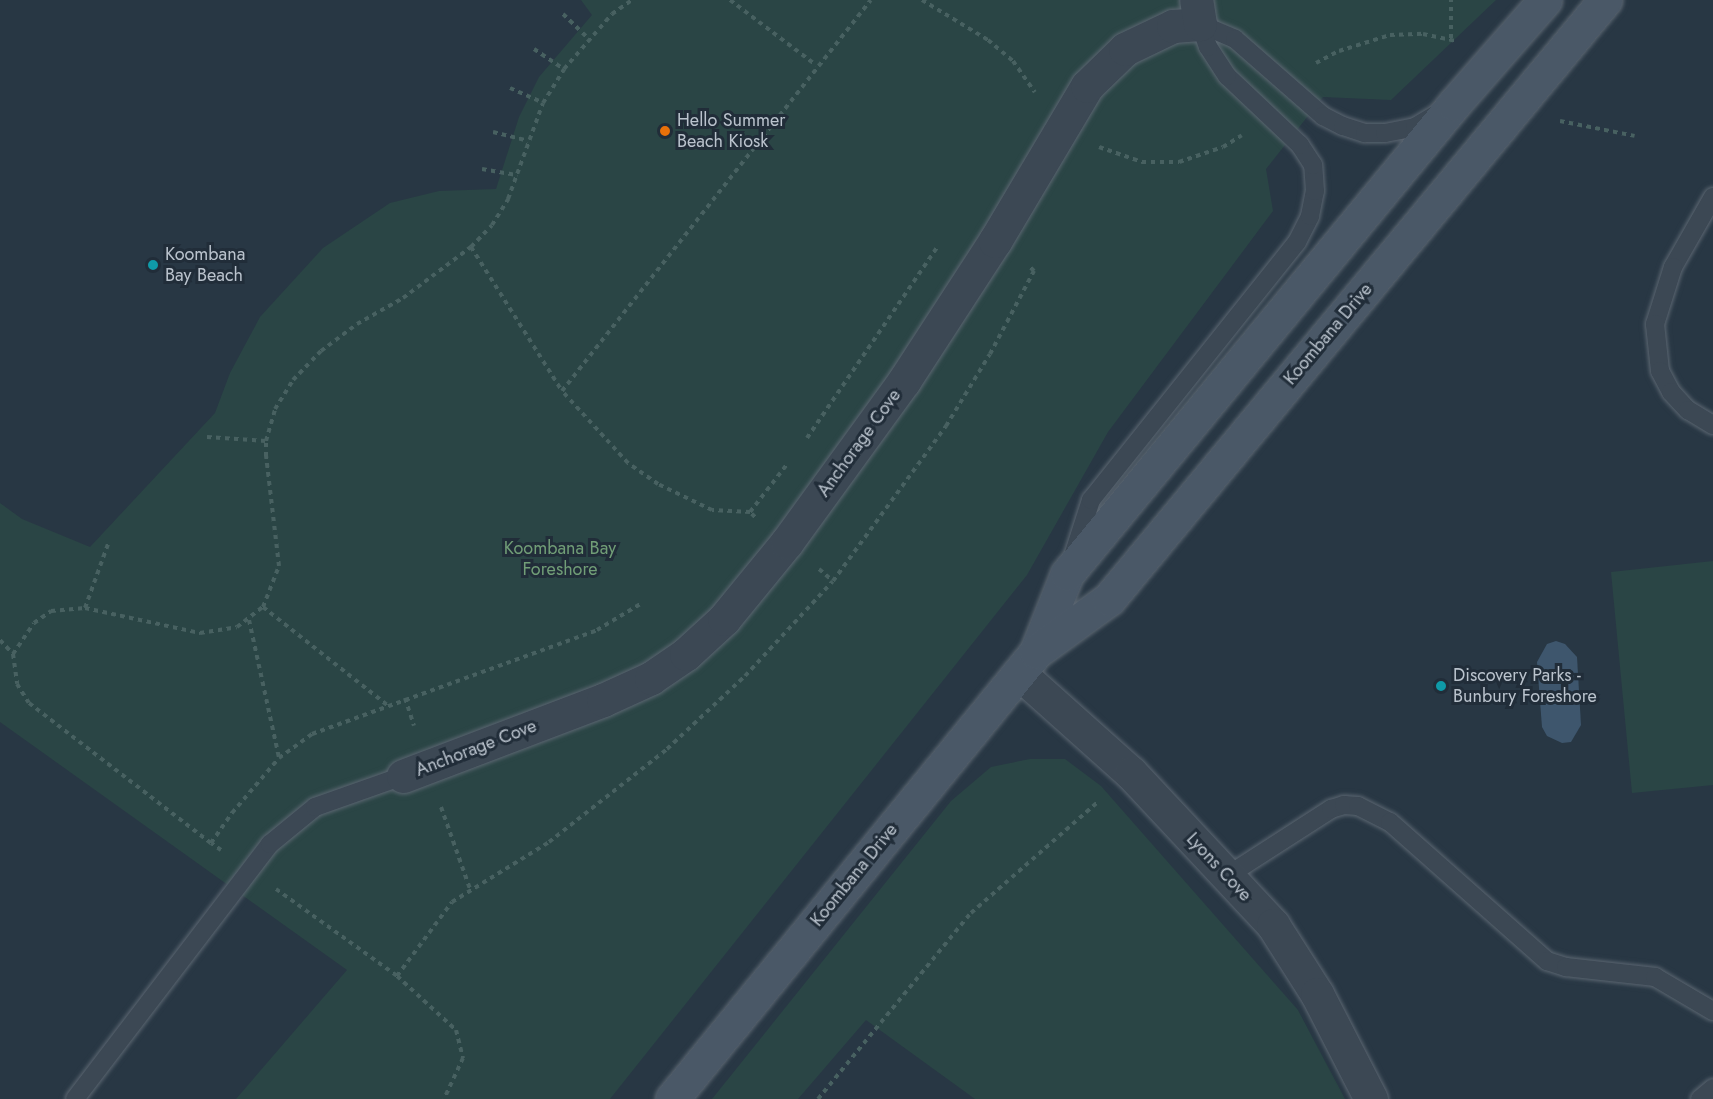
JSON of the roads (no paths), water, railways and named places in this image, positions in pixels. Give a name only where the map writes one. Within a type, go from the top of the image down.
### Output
[{"type":"main road","name":"Koombana Drive","points":[[1028,663],[1067,574],[1454,104],[1545,0]]},
{"type":"main road","name":"Koombana Drive","points":[[672,1099],[1028,663],[1109,600],[1605,0]]},
{"type":"street","name":"Anchorage Cove","points":[[403,776],[603,700],[651,678],[686,654],[724,619],[787,542],[904,381],[995,241],[1087,86],[1125,48],[1198,12]]},
{"type":"street","name":"Lyons Cove","points":[[1028,663],[1273,925],[1317,994],[1371,1099]]},
{"type":"lane","points":[[1198,12],[1235,39],[1323,116],[1365,133],[1415,127],[1454,104]]},
{"type":"lane","points":[[1067,574],[1091,500],[1297,242],[1310,216],[1315,191],[1313,165],[1300,145],[1227,76],[1209,47],[1198,12]]},
{"type":"lane","points":[[1713,197],[1673,267],[1655,324],[1660,371],[1671,392],[1688,410],[1713,425]]},
{"type":"lane","points":[[75,1099],[270,844],[315,807],[403,776]]},
{"type":"lane","points":[[1227,876],[1331,809],[1344,805],[1358,806],[1390,822],[1530,949],[1566,967],[1655,977],[1713,1011]]},
{"type":"lane","points":[[1700,1099],[1713,1088]]},
{"type":"water","points":[[1556,641],[1565,644],[1577,657],[1581,725],[1571,742],[1562,743],[1547,736],[1542,727],[1537,662],[1547,644]]},
{"type":"place","name":"Hello Summer Beach Kiosk","points":[[665,131]]},
{"type":"place","name":"Koombana Bay Beach","points":[[153,265]]},
{"type":"place","name":"Discovery Parks - Bunbury Foreshore","points":[[1441,686]]},
{"type":"park label","name":"Koombana Bay Foreshore","points":[[560,559]]}]
